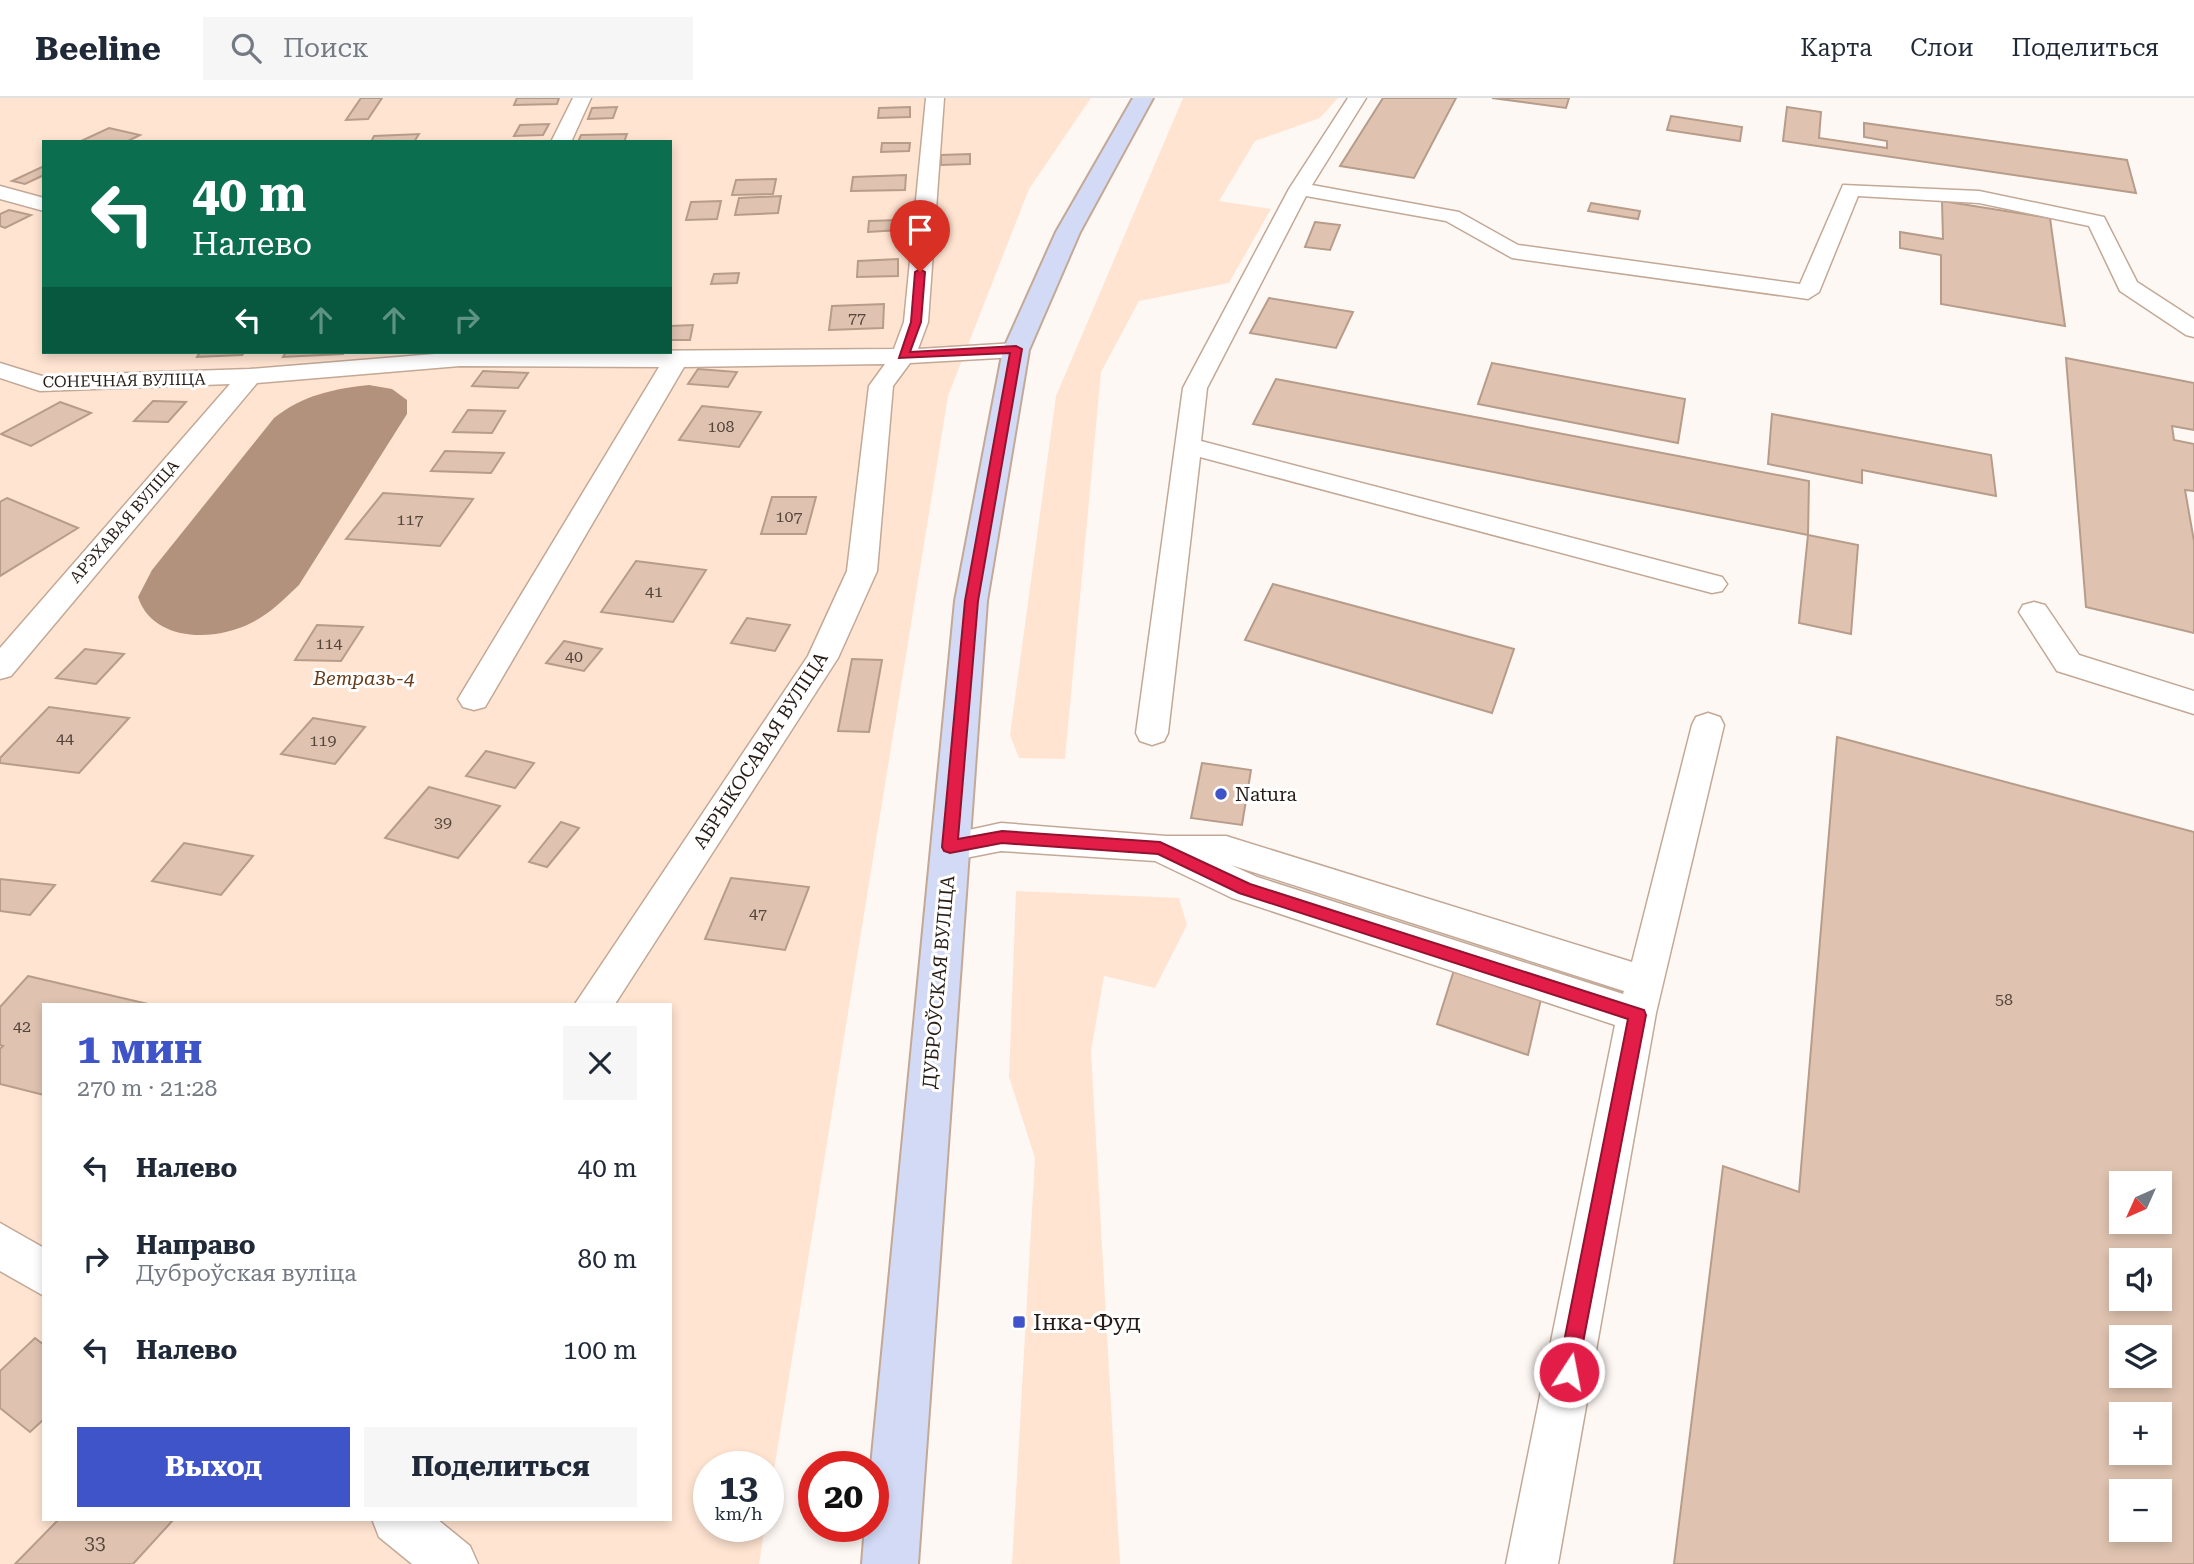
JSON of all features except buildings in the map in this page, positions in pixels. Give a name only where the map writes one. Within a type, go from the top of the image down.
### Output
[{"type":"main road","name":"ДУБРОЎСКАЯ ВУЛІЦА","points":[[890,1564],[971,601],[1016,349],[1068,232],[1143,98]]},
{"type":"lane","points":[[562,140],[582,98]]},
{"type":"lane","name":"АБРЫКОСАВАЯ ВУЛІЦА","points":[[595,1003],[822,658],[862,571],[881,386],[903,356],[916,322],[935,98]]},
{"type":"lane","points":[[1152,733],[1195,388],[1299,189],[1357,98]]},
{"type":"lane","points":[[1299,189],[1452,216],[1512,251],[1808,292],[1850,189],[1979,197],[2097,221],[2128,286],[2194,330]]},
{"type":"lane","points":[[0,192],[42,204]]},
{"type":"lane","name":"СОНЕЧНАЯ ВУЛІЦА","points":[[0,370],[40,384],[250,376],[462,355],[676,360],[903,356],[1016,349]]},
{"type":"lane","points":[[474,699],[676,360]]},
{"type":"lane","name":"АРЭХАВАЯ ВУЛІЦА","points":[[0,668],[13,633],[250,376]]},
{"type":"lane","points":[[1188,446],[1712,584]]},
{"type":"lane","points":[[2034,612],[2068,663],[2194,703]]},
{"type":"lane","points":[[1532,1564],[1641,998],[1708,725]]},
{"type":"lane","points":[[950,847],[1002,837],[1160,848],[1245,888],[1641,998]]},
{"type":"lane","points":[[0,1245],[42,1273]]},
{"type":"lane","points":[[399,1521],[452,1564]]},
{"type":"green space","name":"Ветразь-4","points":[[0,98],[1091,98],[1029,189],[948,396],[777,1451],[693,1451],[693,1542],[762,1542],[759,1564],[0,1564]]},
{"type":"green space","points":[[1183,98],[1338,98],[1320,118],[1255,141],[1219,201],[1271,209],[1229,283],[1139,301],[1101,372],[1065,759],[1019,758],[1010,735],[1056,396]]},
{"type":"green space","points":[[1016,891],[1179,898],[1187,925],[1155,988],[1104,976],[1091,1051],[1120,1564],[1012,1564],[1035,1158],[1009,1077]]},
{"type":"shaded area","points":[[369,385],[392,389],[407,400],[407,414],[299,585],[264,615],[236,629],[203,635],[186,634],[157,623],[146,612],[138,597],[152,570],[274,418],[319,394]]},
{"type":"place","name":"Natura","points":[[1221,794]]},
{"type":"place","name":"Інка-Фуд","points":[[1019,1322]]},
{"type":"route","points":[[920,272],[916,322],[903,356],[1016,349],[971,601],[950,847],[1002,837],[1160,848],[1245,888],[1432,946],[1637,1015],[1569,1372]]}]
